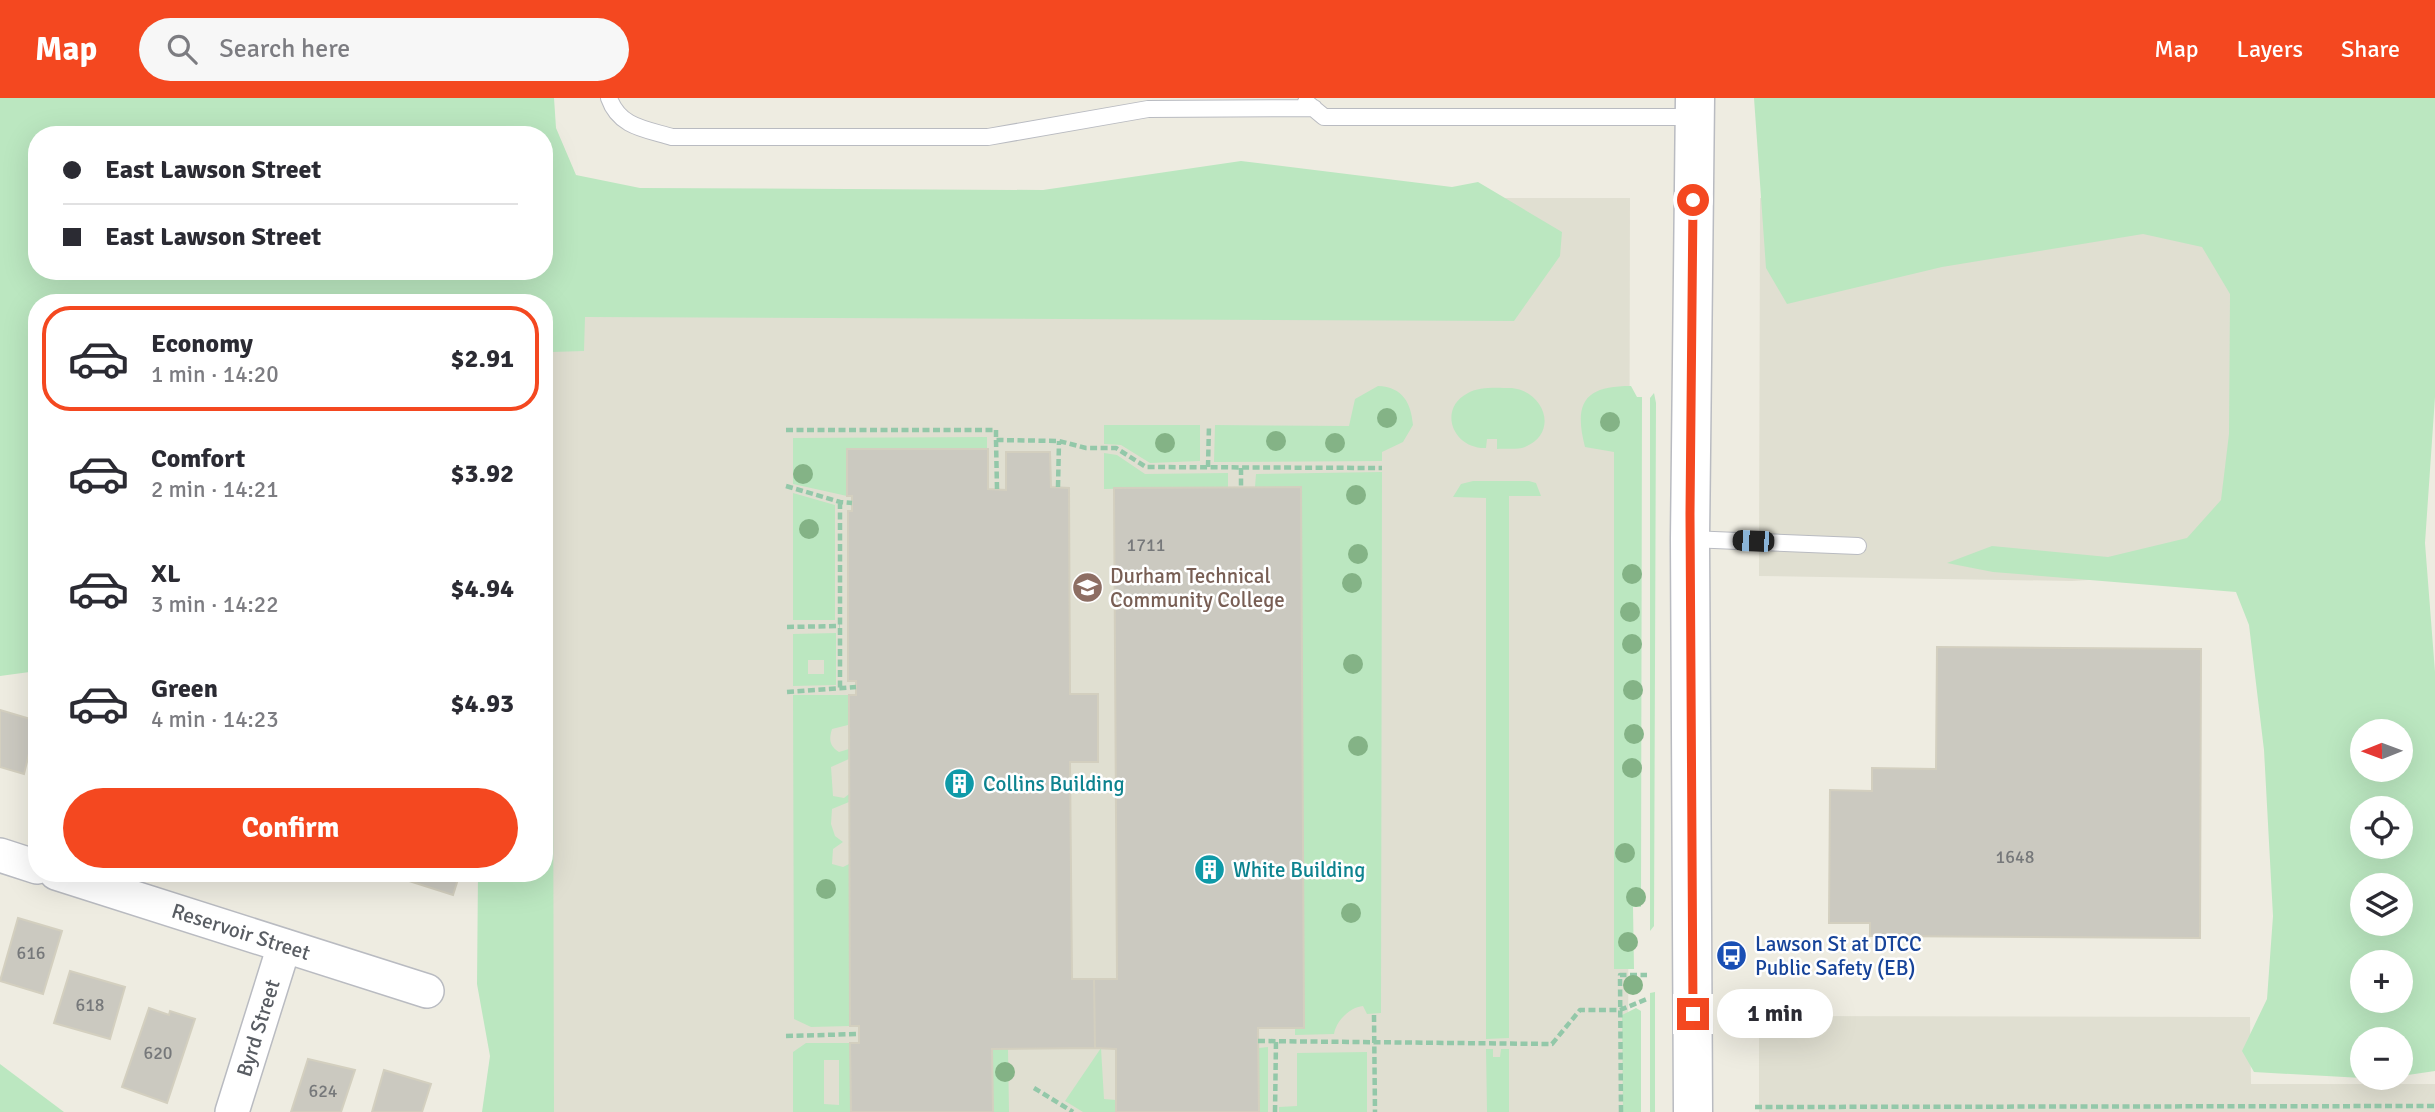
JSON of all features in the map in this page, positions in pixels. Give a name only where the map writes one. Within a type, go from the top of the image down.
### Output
[{"type":"street","points":[[1693,1112],[1690,539],[1695,108]]},
{"type":"street","points":[[0,855],[28,864]]},
{"type":"street","name":"Reservoir Street","points":[[84,882],[427,991]]},
{"type":"street","name":"Byrd Street","points":[[232,1112],[284,946]]},
{"type":"lane","points":[[609,98],[614,112],[631,126],[672,137],[988,137],[1148,109],[1308,103],[1324,117],[1695,108]]},
{"type":"lane","points":[[1690,539],[1858,546]]},
{"type":"path","points":[[1208,467],[1209,425]]},
{"type":"path","points":[[786,430],[996,430],[997,489]]},
{"type":"path","points":[[996,440],[1059,441],[1086,449],[1120,449],[1146,467],[1382,468]]},
{"type":"path","points":[[1058,487],[1059,441]]},
{"type":"path","points":[[1241,468],[1241,487]]},
{"type":"path","points":[[786,486],[852,503]]},
{"type":"path","points":[[840,502],[840,690]]},
{"type":"path","points":[[787,627],[840,626]]},
{"type":"path","points":[[787,692],[856,687]]},
{"type":"path","points":[[1621,1112],[1620,975],[1647,975]]},
{"type":"path","points":[[1258,1041],[1552,1044],[1580,1010],[1620,1010],[1647,999]]},
{"type":"path","points":[[1374,1015],[1374,1112]]},
{"type":"path","points":[[786,1036],[859,1034]]},
{"type":"path","points":[[1275,1112],[1276,1041]]},
{"type":"path","points":[[1034,1088],[1073,1112]]},
{"type":"path","points":[[2003,1106],[2009,1112]]},
{"type":"path","points":[[1755,1107],[2351,1109],[2435,1106]]},
{"type":"shaded area","name":"Durham Technical Community College","points":[[553,197],[1630,198],[1628,1112],[497,1112],[542,882],[553,882],[553,294],[544,294],[544,280],[553,280]]},
{"type":"shaded area","points":[[1760,198],[2253,198],[2251,570],[2072,581],[1759,576]]},
{"type":"shaded area","points":[[1759,1016],[2250,1017],[2251,1084],[2350,1084],[2350,1090],[2413,1090],[2413,1084],[2435,1084],[2435,1112],[1759,1112]]},
{"type":"green space","points":[[0,98],[554,98],[556,128],[576,175],[640,188],[1043,190],[1241,161],[1452,187],[1478,182],[1562,232],[1560,256],[1514,321],[585,317],[584,351],[553,352],[553,294],[28,294],[28,672],[0,676]]},
{"type":"green space","points":[[1754,98],[2435,98],[2435,397],[2425,543],[2435,672],[2435,1071],[2413,1074],[2413,1027],[2350,1027],[2350,1077],[2254,1072],[2242,1051],[2267,999],[2273,916],[2264,750],[2249,625],[2236,592],[1993,572],[1947,563],[1992,546],[2108,557],[2187,538],[2221,500],[2229,434],[2230,294],[2202,247],[2143,234],[1942,267],[1787,304],[1766,268]]},
{"type":"green space","points":[[1378,386],[1400,393],[1408,403],[1413,425],[1403,442],[1382,452],[1382,461],[1214,462],[1215,425],[1349,426],[1355,399]]},
{"type":"green space","points":[[1631,386],[1637,397],[1642,397],[1641,907],[1633,907],[1634,969],[1614,969],[1614,452],[1585,447],[1581,418],[1582,407],[1594,393],[1603,389]]},
{"type":"green space","points":[[1512,388],[1533,397],[1540,405],[1545,423],[1536,441],[1522,448],[1497,449],[1497,439],[1487,439],[1486,448],[1474,447],[1458,435],[1451,418],[1453,408],[1459,400],[1478,389]]},
{"type":"green space","points":[[1654,393],[1654,926],[1650,931],[1650,398]]},
{"type":"green space","points":[[1104,425],[1200,425],[1200,461],[1150,463],[1121,445],[1104,444]]},
{"type":"green space","points":[[987,437],[987,449],[848,449],[847,496],[793,484],[793,438]]},
{"type":"green space","points":[[1104,453],[1117,455],[1145,474],[1228,473],[1228,487],[1104,489]]},
{"type":"green space","points":[[1382,472],[1381,1013],[1367,1014],[1363,1006],[1358,1007],[1341,1020],[1334,1034],[1295,1035],[1301,487],[1255,487],[1256,474]]},
{"type":"green space","points":[[1473,481],[1529,481],[1536,483],[1541,496],[1509,496],[1509,1038],[1486,1039],[1486,498],[1453,497],[1461,484]]},
{"type":"green space","points":[[793,493],[835,505],[835,620],[793,620]]},
{"type":"green space","points":[[836,633],[836,685],[793,686],[793,634]],"holes":[[[808,660],[824,660],[824,674],[808,674]]]},
{"type":"green space","points":[[793,695],[849,695],[848,725],[832,729],[830,739],[839,752],[849,749],[849,759],[831,767],[833,796],[844,798],[849,794],[849,802],[832,809],[831,824],[835,836],[843,842],[833,849],[832,864],[843,867],[849,864],[850,1026],[811,1027],[794,1019]]},
{"type":"green space","points":[[553,732],[554,1112],[482,1112],[490,1056],[477,984],[478,882],[553,882]]},
{"type":"green space","points":[[1655,992],[1655,1112],[1650,1112],[1650,993]]},
{"type":"green space","points":[[1636,1008],[1641,1011],[1641,1112],[1623,1112],[1622,1015]]},
{"type":"green space","points":[[806,1043],[850,1043],[851,1112],[793,1112],[793,1052]],"holes":[[[824,1060],[839,1060],[839,1105],[824,1104]]]},
{"type":"green space","points":[[1268,1047],[1268,1112],[1259,1112],[1259,1048]]},
{"type":"green space","points":[[1101,1048],[1104,1099],[1116,1100],[1116,1112],[1083,1112],[1065,1101]]},
{"type":"green space","points":[[992,1049],[1008,1049],[1009,1112],[993,1112]]},
{"type":"green space","points":[[1486,1049],[1493,1049],[1493,1057],[1500,1057],[1501,1049],[1509,1049],[1509,1112],[1487,1112]]},
{"type":"green space","points":[[1367,1052],[1367,1112],[1279,1112],[1279,1107],[1297,1106],[1297,1053]]},
{"type":"green space","points":[[0,1064],[64,1112],[0,1112]]},
{"type":"building","name":"Collins Building","points":[[847,449],[988,449],[988,489],[1006,490],[1006,452],[1050,452],[1051,487],[1069,488],[1070,694],[1098,694],[1098,762],[1070,762],[1072,979],[1094,979],[1095,1048],[992,1049],[993,1112],[851,1112],[850,1043],[859,1043],[859,1026],[850,1026],[849,695],[856,695],[856,681],[848,681],[848,511],[852,511],[852,496],[847,496]]},
{"type":"building","name":"White Building","points":[[1301,487],[1304,1028],[1258,1028],[1259,1112],[1116,1112],[1116,1049],[1095,1048],[1094,979],[1117,979],[1114,488]]},
{"type":"building","points":[[1937,647],[2201,649],[2200,938],[1870,936],[1870,923],[1829,923],[1830,790],[1872,791],[1872,768],[1936,769]]},
{"type":"building","points":[[0,710],[28,718],[28,758],[24,774],[0,767]]},
{"type":"building","points":[[412,882],[457,882],[453,895]]},
{"type":"building","points":[[18,918],[62,931],[43,994],[0,981]]},
{"type":"building","points":[[70,971],[125,987],[110,1039],[54,1023]]},
{"type":"building","points":[[149,1008],[169,1015],[170,1011],[195,1019],[167,1103],[122,1087]]},
{"type":"building","points":[[308,1059],[355,1070],[341,1112],[291,1112]]},
{"type":"building","points":[[384,1070],[431,1084],[422,1112],[372,1112]]},
{"type":"place","name":"Durham Technical Community College","points":[[1087,588]]},
{"type":"place","name":"Collins Building","points":[[960,784]]},
{"type":"place","name":"White Building","points":[[1210,870]]},
{"type":"place","name":"Lawson St at DTCC Public Safety (EB)","points":[[1732,956]]},
{"type":"route","points":[[1693,200],[1690,366],[1693,1014]]}]
